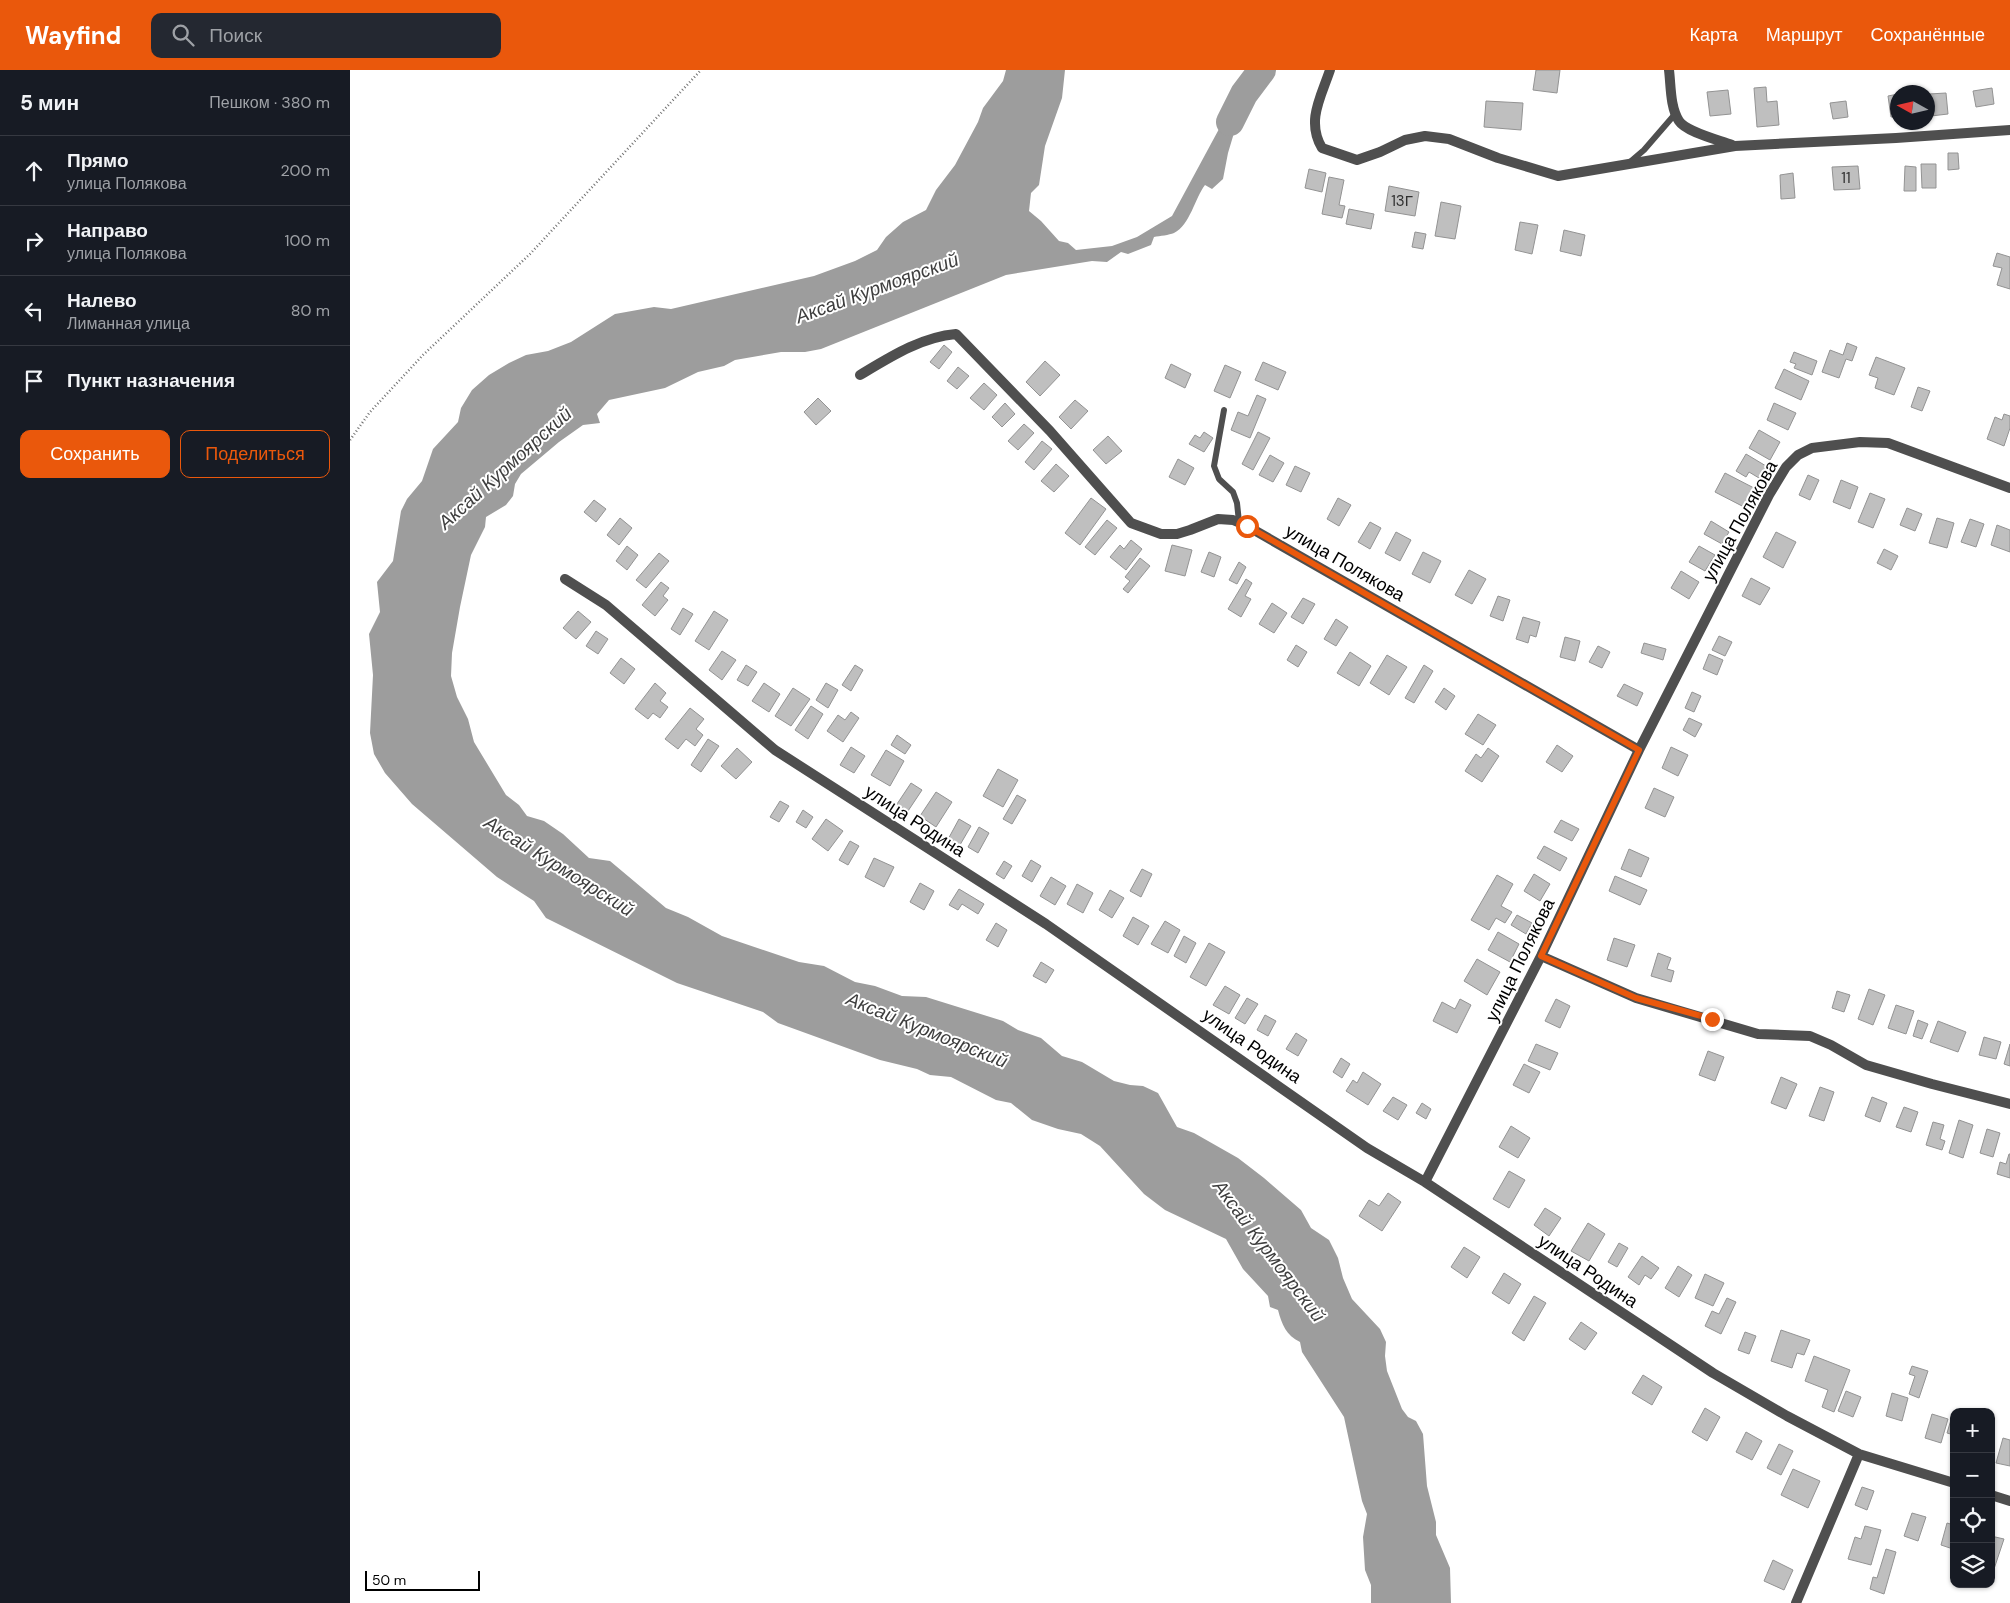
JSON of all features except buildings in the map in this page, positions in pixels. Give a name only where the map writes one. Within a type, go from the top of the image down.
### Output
[{"type":"street","points":[[1330,70],[1316,108],[1315,137],[1322,148],[1357,160],[1405,140],[1425,136],[1449,139],[1498,158],[1558,176],[1735,146],[2010,130]]},
{"type":"street","points":[[1669,70],[1673,104],[1679,122],[1696,132],[1735,146]]},
{"type":"street","name":"улица Полякова","points":[[860,375],[892,355],[941,335],[956,334],[1050,432],[1131,523],[1161,534],[1176,534],[1218,519],[1239,522],[1639,750]]},
{"type":"street","name":"улица Полякова","points":[[1425,1182],[1541,956],[1639,750],[1769,495],[1786,467],[1798,454],[1812,448],[1835,444],[1888,443],[2010,488]]},
{"type":"street","name":"улица Родина","points":[[566,579],[606,605],[775,750],[1046,924],[1368,1148],[1425,1182],[1713,1373],[1787,1416],[1859,1454],[1950,1482]]},
{"type":"street","points":[[1541,956],[1636,998],[1758,1034],[1810,1036],[1831,1045],[1866,1065],[2010,1104]]},
{"type":"street","points":[[1796,1603],[1859,1454]]},
{"type":"street","points":[[1995,1496],[2010,1500]]},
{"type":"lane","points":[[1627,165],[1644,150],[1676,113]]},
{"type":"lane","points":[[1224,410],[1214,466],[1219,479],[1233,492],[1238,503],[1239,522]]},
{"type":"path","points":[[350,440],[370,412],[423,355],[530,254],[702,70]]},
{"type":"water","name":"Аксай Курмоярский","points":[[1006,70],[1065,70],[1062,98],[1045,146],[1039,185],[1031,193],[1029,211],[1059,241],[1068,243],[1076,250],[1112,246],[1137,237],[1172,216],[1219,129],[1239,82],[1250,92],[1240,113],[1228,153],[1223,179],[1212,189],[1205,185],[1188,218],[1180,229],[1172,234],[1154,237],[1151,245],[1128,254],[1121,252],[1107,262],[1092,261],[1006,275],[821,349],[805,352],[781,352],[735,360],[724,366],[698,372],[665,388],[609,400],[597,414],[600,423],[583,425],[559,442],[521,474],[515,484],[513,496],[506,505],[486,517],[485,527],[471,555],[452,653],[451,676],[457,697],[468,719],[474,742],[506,795],[519,805],[527,816],[544,821],[563,834],[589,858],[610,861],[666,908],[688,917],[722,936],[799,962],[824,966],[855,982],[875,986],[902,996],[926,997],[1003,1021],[1018,1030],[1041,1038],[1062,1056],[1082,1062],[1114,1081],[1143,1086],[1158,1093],[1177,1127],[1194,1133],[1238,1158],[1301,1210],[1311,1228],[1329,1240],[1338,1258],[1343,1278],[1352,1299],[1380,1329],[1386,1342],[1387,1371],[1402,1409],[1408,1417],[1416,1421],[1423,1434],[1427,1486],[1436,1522],[1436,1535],[1450,1568],[1451,1603],[1371,1603],[1371,1585],[1365,1570],[1363,1537],[1367,1514],[1362,1501],[1344,1417],[1302,1352],[1300,1342],[1288,1333],[1278,1310],[1270,1307],[1268,1296],[1243,1269],[1226,1239],[1165,1210],[1144,1194],[1100,1146],[1081,1134],[1058,1129],[1032,1120],[1011,1103],[996,1100],[951,1077],[930,1075],[917,1069],[880,1060],[778,1023],[763,1012],[677,983],[546,918],[534,901],[497,877],[412,804],[385,773],[374,754],[370,733],[373,675],[369,634],[380,612],[377,582],[393,561],[401,511],[407,499],[422,481],[433,449],[458,422],[461,408],[472,390],[489,375],[509,363],[526,355],[548,351],[571,342],[615,314],[654,307],[671,309],[814,276],[855,261],[877,250],[886,237],[903,222],[926,210],[936,190],[955,165],[978,122],[983,108],[1003,81]]},
{"type":"waterway","points":[[1230,122],[1244,94],[1262,70]]},
{"type":"route","points":[[1247,526],[1639,750],[1541,956],[1636,998],[1712,1019]]}]
